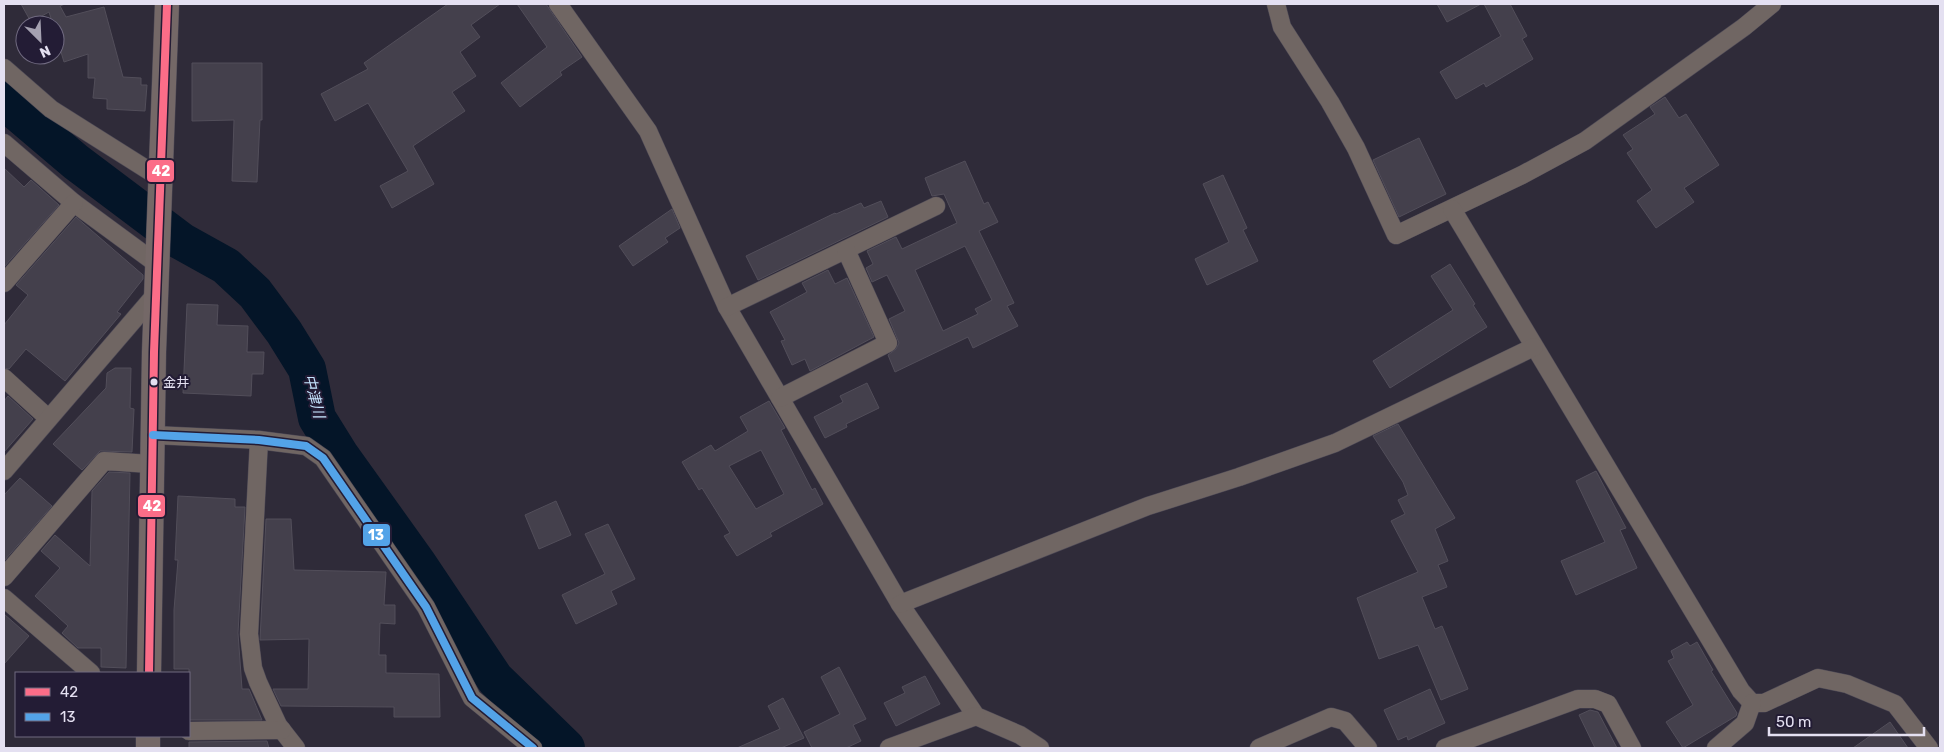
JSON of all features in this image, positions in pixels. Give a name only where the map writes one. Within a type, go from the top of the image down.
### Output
[{"type":"main road","points":[[149,672],[156,294],[162,184],[166,4]]},
{"type":"street","points":[[558,4],[648,132],[727,307],[900,604],[976,716],[1020,735],[1040,748]]},
{"type":"street","points":[[1276,4],[1282,27],[1330,102],[1356,148],[1396,235],[1522,175],[1585,141],[1744,27],[1772,4]]},
{"type":"street","points":[[4,68],[51,109],[162,184]]},
{"type":"street","points":[[4,143],[74,203],[158,255]]},
{"type":"street","points":[[4,283],[74,203]]},
{"type":"street","points":[[727,307],[936,206]]},
{"type":"street","points":[[1452,209],[1742,691],[1752,702],[1764,703],[1818,678],[1847,684],[1894,704],[1929,748]]},
{"type":"street","points":[[780,398],[888,342],[846,250]]},
{"type":"street","points":[[4,471],[156,294]]},
{"type":"street","points":[[900,604],[1148,506],[1239,477],[1335,443],[1534,347]]},
{"type":"street","points":[[4,378],[48,418]]},
{"type":"street","points":[[153,435],[258,440],[306,446],[323,458],[426,607],[472,698],[533,748]]},
{"type":"street","points":[[258,440],[249,634],[253,668],[272,714],[296,748]]},
{"type":"street","points":[[4,577],[104,461],[152,464]]},
{"type":"street","points":[[4,598],[90,672]]},
{"type":"street","points":[[1445,748],[1578,700],[1595,698],[1608,704],[1632,748]]},
{"type":"street","points":[[1716,748],[1745,723],[1752,702]]},
{"type":"street","points":[[890,748],[976,716]]},
{"type":"street","points":[[1259,748],[1331,717],[1345,721],[1368,748]]},
{"type":"street","points":[[190,731],[282,730]]},
{"type":"building","points":[[21,4],[65,4],[60,6],[65,15],[50,15],[49,12],[44,15],[27,15]]},
{"type":"building","points":[[448,4],[500,4],[471,25],[480,37],[460,52],[476,76],[452,92],[465,111],[413,146],[434,184],[392,208],[380,186],[408,171],[368,103],[335,121],[321,94],[368,69],[364,63]]},
{"type":"building","points":[[517,4],[546,4],[582,57],[560,72],[562,75],[520,107],[501,83],[547,47]]},
{"type":"building","points":[[1437,4],[1481,4],[1447,22]]},
{"type":"building","points":[[1484,4],[1510,4],[1527,36],[1522,39],[1533,59],[1486,87],[1484,83],[1456,99],[1440,72],[1501,36]]},
{"type":"building","points":[[104,7],[123,77],[141,78],[141,85],[147,85],[145,111],[107,109],[107,99],[93,98],[95,78],[88,78],[88,54],[65,62],[65,15],[66,17]]},
{"type":"building","points":[[192,63],[262,63],[262,120],[260,120],[257,182],[232,181],[234,120],[192,121]]},
{"type":"building","points":[[1665,97],[1679,118],[1686,114],[1719,165],[1684,188],[1694,202],[1656,228],[1637,201],[1652,190],[1627,153],[1633,149],[1623,135],[1655,114],[1650,107]]},
{"type":"building","points":[[1419,138],[1446,194],[1399,217],[1373,160]]},
{"type":"building","points":[[965,161],[984,204],[988,202],[998,222],[979,231],[1014,303],[1007,306],[1018,326],[973,348],[968,337],[895,372],[888,355],[896,349],[899,343],[889,319],[905,311],[887,275],[872,282],[866,268],[873,264],[867,251],[896,237],[902,249],[957,223],[944,194],[932,196],[925,178]],"holes":[[[965,246],[992,300],[975,309],[978,314],[943,331],[915,270]]]},
{"type":"building","points":[[4,168],[24,187],[31,180],[59,205],[4,267]]},
{"type":"building","points":[[1223,175],[1247,228],[1243,230],[1258,261],[1207,285],[1195,259],[1229,242],[1203,184]]},
{"type":"building","points":[[881,201],[888,217],[758,280],[746,256],[835,213],[861,203],[864,208]]},
{"type":"building","points":[[672,209],[680,228],[665,238],[668,242],[633,266],[619,246]]},
{"type":"building","points":[[76,217],[143,275],[143,279],[117,312],[121,314],[65,381],[26,349],[9,369],[4,368],[4,325],[28,295],[16,285]]},
{"type":"building","points":[[1450,264],[1487,327],[1390,388],[1373,361],[1453,310],[1431,276]]},
{"type":"building","points":[[828,270],[835,284],[847,278],[874,337],[810,371],[805,359],[792,365],[781,341],[785,340],[770,312],[807,292],[802,283]]},
{"type":"building","points":[[187,304],[218,305],[217,325],[248,326],[247,352],[264,352],[263,374],[252,374],[251,396],[183,393]]},
{"type":"building","points":[[115,368],[131,368],[130,408],[134,409],[132,452],[100,451],[82,470],[53,444],[106,388],[107,373]]},
{"type":"building","points":[[867,383],[879,408],[846,424],[847,427],[825,438],[814,417],[843,402],[840,396]]},
{"type":"building","points":[[8,396],[33,419],[4,452],[4,401]]},
{"type":"building","points":[[769,401],[785,428],[781,430],[812,490],[815,488],[823,504],[770,533],[772,536],[737,556],[724,536],[730,533],[702,488],[699,490],[682,462],[711,445],[715,451],[748,431],[740,417]],"holes":[[[761,450],[784,494],[756,509],[729,466]]]},
{"type":"building","points":[[1398,424],[1455,518],[1435,529],[1448,561],[1438,565],[1447,587],[1422,597],[1435,629],[1442,626],[1468,689],[1441,700],[1418,645],[1379,659],[1357,598],[1418,572],[1391,521],[1405,514],[1398,500],[1408,495],[1403,482],[1373,436]]},
{"type":"building","points":[[1596,471],[1626,528],[1620,530],[1637,568],[1576,595],[1561,561],[1605,542],[1576,481]]},
{"type":"building","points":[[109,472],[130,473],[126,668],[101,667],[101,648],[78,648],[62,633],[68,626],[35,596],[60,568],[41,551],[55,535],[90,566],[92,491]]},
{"type":"building","points":[[20,478],[52,506],[4,561],[4,495]]},
{"type":"building","points":[[178,496],[235,499],[235,507],[245,507],[238,633],[242,689],[249,689],[262,720],[190,720],[190,672],[189,669],[174,669],[174,610],[178,560],[175,560]]},
{"type":"building","points":[[556,501],[571,535],[539,549],[525,515]]},
{"type":"building","points":[[266,519],[291,519],[294,570],[386,572],[384,605],[395,605],[395,624],[380,623],[379,655],[386,655],[386,673],[439,674],[440,717],[394,717],[394,707],[281,706],[273,689],[308,689],[309,639],[260,640]]},
{"type":"building","points":[[608,524],[635,579],[611,591],[617,604],[576,624],[562,595],[605,574],[585,534]]},
{"type":"building","points":[[4,614],[29,636],[4,664]]},
{"type":"building","points":[[1687,642],[1690,646],[1697,642],[1713,670],[1711,671],[1737,713],[1736,716],[1683,748],[1666,722],[1693,705],[1668,661],[1674,658],[1671,651]]},
{"type":"building","points":[[839,667],[866,719],[853,725],[861,741],[846,748],[812,748],[804,732],[840,714],[821,677]]},
{"type":"building","points":[[925,676],[940,704],[896,726],[884,703],[905,693],[902,687]]},
{"type":"building","points":[[1430,689],[1445,723],[1408,740],[1407,736],[1398,740],[1384,710]]},
{"type":"building","points":[[783,698],[804,738],[781,748],[737,748],[780,729],[768,706]]},
{"type":"building","points":[[1590,710],[1598,712],[1617,748],[1595,748],[1579,715]]},
{"type":"building","points":[[1890,722],[1908,748],[1853,748]]},
{"type":"building","points":[[267,741],[269,748],[189,748],[189,742]]},
{"type":"waterway","name":"中津川","points":[[4,101],[76,162],[181,241],[226,266],[255,293],[284,332],[307,369],[317,418],[340,455],[418,564],[495,679],[566,748]]},
{"type":"transit line","name":"42","points":[[149,672],[154,352],[167,4]]},
{"type":"transit line","name":"13","points":[[153,435],[259,440],[306,446],[323,458],[426,607],[472,698],[533,748]]},
{"type":"place","name":"金井","points":[[154,382]]}]
